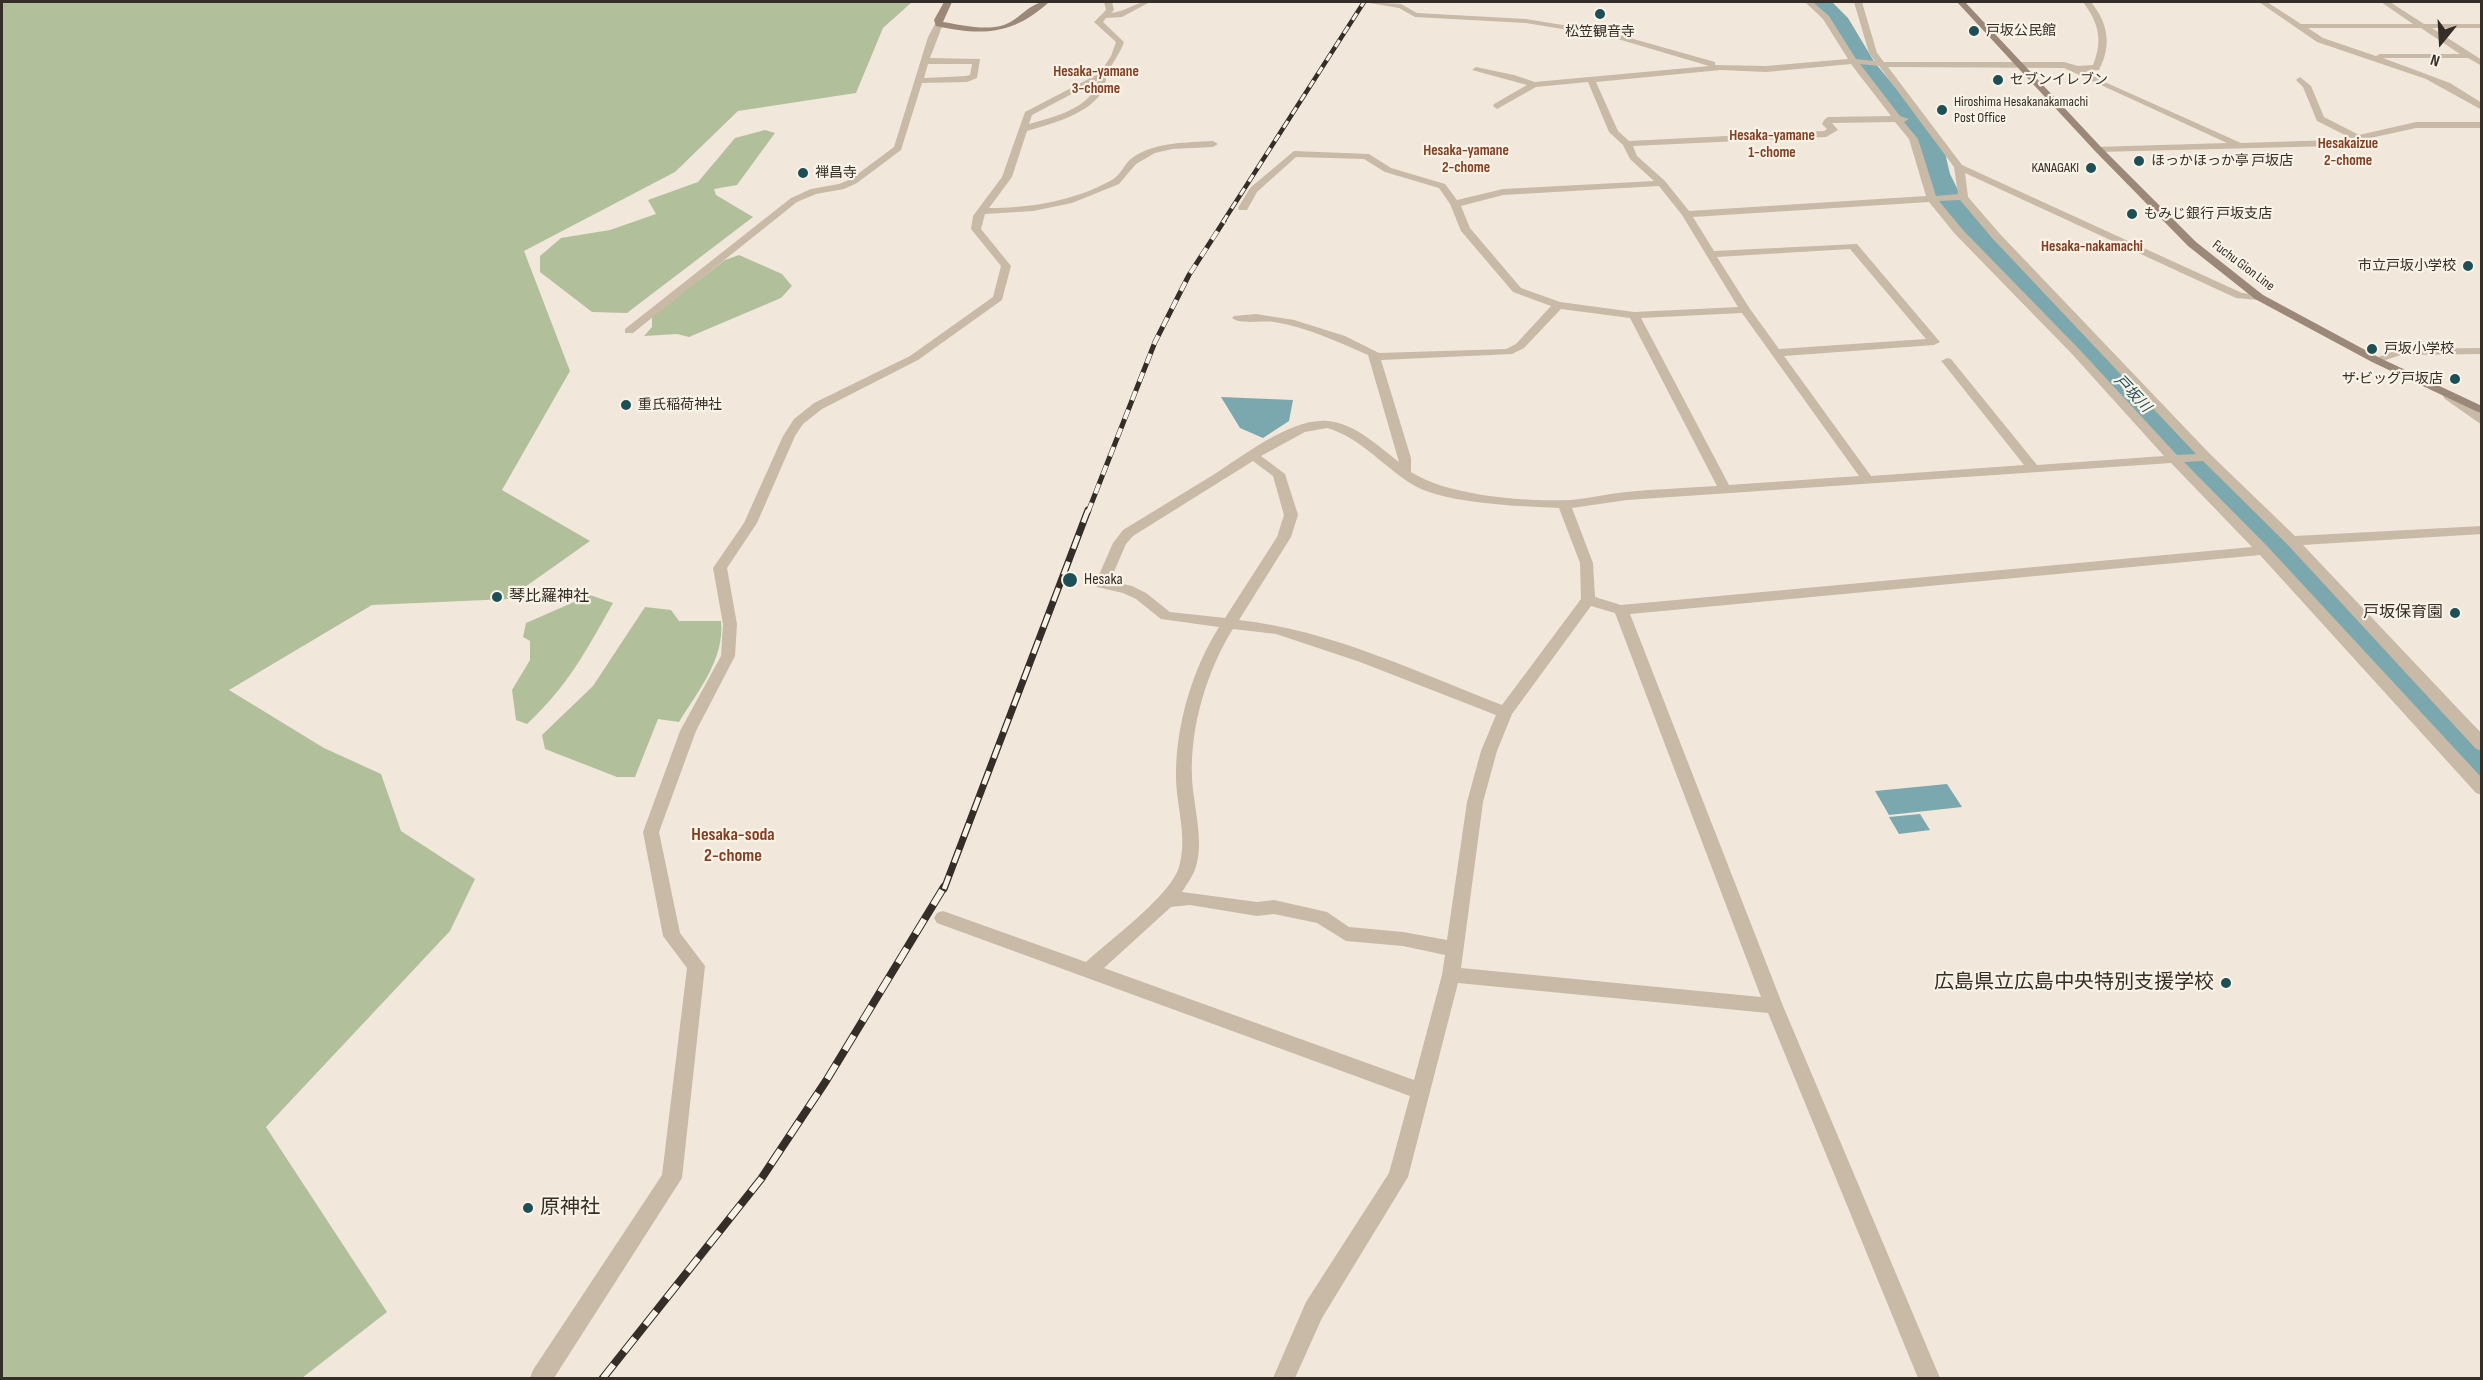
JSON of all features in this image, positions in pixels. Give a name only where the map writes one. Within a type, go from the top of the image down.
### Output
[{"type":"main road","points":[[948,2],[938,20],[939,24],[975,30],[1006,27],[1044,2]]},
{"type":"main road","name":"Fuchu Gion Line","points":[[1961,2],[2098,149],[2192,244],[2259,297],[2376,360],[2481,411]]},
{"type":"street","points":[[541,1378],[672,1178],[696,966],[672,936],[651,832],[688,731],[728,656],[730,624],[720,568],[750,523],[789,436],[798,422],[818,406],[914,358],[971,320],[998,298],[1006,266],[976,229],[978,216],[1007,177],[1028,114],[1076,87],[1103,75],[1115,56],[1120,42],[1098,22],[1106,9],[1119,15],[1146,2]]},
{"type":"street","points":[[1368,2],[1401,6],[1415,15],[1526,21],[1612,35],[1721,67]]},
{"type":"street","points":[[1809,2],[1826,18],[1856,62],[1902,119],[1913,139],[1936,199],[1959,232],[2076,351],[2174,459],[2263,550],[2481,789]]},
{"type":"street","points":[[1858,2],[1875,64],[1959,167],[2240,296],[2259,297]]},
{"type":"street","points":[[1497,106],[1534,85],[1721,67],[1766,69],[1856,62],[2064,65],[2096,68],[2103,53],[2105,33],[2097,13],[2087,2]]},
{"type":"street","points":[[2264,2],[2320,40],[2438,81],[2481,107]]},
{"type":"street","points":[[2385,2],[2481,64]]},
{"type":"street","points":[[629,331],[794,200],[814,190],[841,187],[888,158],[898,148],[903,138],[932,37],[939,24]]},
{"type":"street","points":[[2299,26],[2481,26]]},
{"type":"street","points":[[2367,56],[2481,56]]},
{"type":"street","points":[[919,81],[967,79],[974,76],[977,61],[925,61]]},
{"type":"street","points":[[2080,68],[2097,82],[2176,114],[2237,144]]},
{"type":"street","points":[[1476,70],[1534,85]]},
{"type":"street","points":[[1591,79],[1614,132],[1627,144],[1633,157],[1662,183],[1686,214],[1745,309],[1868,480]]},
{"type":"street","points":[[2300,80],[2307,86],[2320,119],[2358,138]]},
{"type":"street","points":[[1627,144],[1826,134],[1833,130],[1827,124],[1828,120],[1920,119]]},
{"type":"street","points":[[2098,149],[2334,143],[2416,125],[2481,125]]},
{"type":"street","points":[[982,211],[998,212],[1083,197],[1117,182],[1125,176],[1128,166],[1147,153],[1177,145],[1213,144]]},
{"type":"street","points":[[1243,208],[1253,190],[1294,154],[1353,154],[1372,158],[1388,170],[1442,186],[1455,204],[1465,229],[1517,290],[1558,305],[1634,315],[1745,309]]},
{"type":"street","points":[[1959,167],[1959,197],[2206,457],[2292,541],[2481,745]]},
{"type":"street","points":[[1455,204],[1503,192],[1662,183]]},
{"type":"street","points":[[1686,214],[1959,197]]},
{"type":"street","points":[[1711,254],[1853,246],[1934,342],[1777,353]]},
{"type":"street","points":[[1374,357],[1508,352],[1520,346],[1558,305]]},
{"type":"street","points":[[1634,315],[1725,489]]},
{"type":"street","points":[[1238,318],[1258,316],[1276,318],[1320,330],[1372,353],[1405,458],[1405,474]]},
{"type":"street","points":[[2376,360],[2400,352],[2481,351]]},
{"type":"street","points":[[1947,361],[2032,467]]},
{"type":"street","points":[[2449,396],[2481,421]]},
{"type":"street","points":[[1505,712],[1365,658],[1277,628],[1166,616],[1141,596],[1127,589],[1101,584],[1120,543],[1128,533],[1285,436],[1311,426],[1331,424],[1360,437],[1405,474],[1434,489],[1472,496],[1564,504],[1627,495],[2206,457]]},
{"type":"street","points":[[1089,971],[1167,900],[1187,870],[1191,835],[1184,776],[1190,719],[1214,647],[1284,537],[1291,515],[1279,474],[1253,456]]},
{"type":"street","points":[[1284,1378],[1314,1310],[1398,1177],[1451,975],[1475,802],[1489,751],[1505,712],[1588,600],[1591,586],[1586,557],[1564,504]]},
{"type":"street","points":[[2292,541],[2481,530]]},
{"type":"street","points":[[1588,600],[1621,610],[2263,550]]},
{"type":"street","points":[[1621,610],[1774,1006],[1929,1378]]},
{"type":"street","points":[[1167,900],[1190,898],[1257,909],[1274,907],[1321,917],[1346,934],[1404,939],[1455,949]]},
{"type":"street","points":[[943,918],[1421,1091]]},
{"type":"street","points":[[1451,975],[1774,1006]]},
{"type":"green space","points":[[2,2],[912,2],[883,28],[856,93],[738,111],[675,172],[524,251],[570,371],[502,490],[590,541],[508,599],[372,605],[229,690],[324,748],[381,774],[401,831],[475,879],[450,931],[266,1127],[387,1312],[302,1378],[2,1378]]},
{"type":"green space","points":[[765,130],[775,133],[737,185],[714,189],[716,195],[753,217],[627,313],[592,312],[540,272],[540,256],[561,238],[610,230],[656,214],[648,200],[698,182],[735,138]]},
{"type":"green space","points":[[739,255],[782,274],[792,286],[781,298],[689,337],[677,334],[644,336],[652,327],[652,316],[725,260]]},
{"type":"green space","points":[[590,595],[613,603],[585,652],[554,696],[527,724],[516,720],[512,690],[530,660],[530,641],[523,637],[526,623]]},
{"type":"green space","points":[[645,607],[671,610],[679,621],[721,621],[719,648],[709,674],[679,722],[658,719],[635,777],[617,777],[545,749],[542,735],[593,686]]},
{"type":"water","points":[[1221,397],[1293,400],[1289,421],[1263,438],[1240,428]]},
{"type":"water","points":[[1947,784],[1962,807],[1889,815],[1875,791]]},
{"type":"water","points":[[1920,814],[1930,830],[1899,834],[1889,817]]},
{"type":"waterway","name":"戸坂川","points":[[1820,2],[1837,18],[1866,68],[1930,144],[1937,174],[1953,207],[1989,248],[2090,349],[2366,645],[2482,761]]},
{"type":"railway","points":[[1223,222],[1364,2]]},
{"type":"railway","points":[[1088,512],[1155,342],[1189,275],[1224,221]]},
{"type":"railway","points":[[944,889],[1088,510]]},
{"type":"railway","points":[[603,1378],[761,1179],[826,1081],[944,887]]},
{"type":"place","name":"松笠観音寺","points":[[1600,14]]},
{"type":"place","name":"戸坂公民館","points":[[1974,31]]},
{"type":"place","name":"セブンイレブン","points":[[1998,80]]},
{"type":"place","name":"Hiroshima Hesakanakamachi Post Office","points":[[1942,110]]},
{"type":"place","name":"ほっかほっか亭 戸坂店","points":[[2139,161]]},
{"type":"place","name":"KANAGAKI","points":[[2091,168]]},
{"type":"place","name":"禅昌寺","points":[[803,173]]},
{"type":"place","name":"もみじ銀行 戸坂支店","points":[[2132,214]]},
{"type":"place","name":"市立戸坂小学校","points":[[2468,266]]},
{"type":"place","name":"戸坂小学校","points":[[2372,349]]},
{"type":"place","name":"ザ•ビッグ戸坂店","points":[[2455,379]]},
{"type":"place","name":"重氏稲荷神社","points":[[626,405]]},
{"type":"place","name":"Hesaka","points":[[1070,580]]},
{"type":"place","name":"琴比羅神社","points":[[497,597]]},
{"type":"place","name":"戸坂保育園","points":[[2455,613]]},
{"type":"place","name":"広島県立広島中央特別支援学校","points":[[2226,983]]},
{"type":"place","name":"原神社","points":[[528,1208]]},
{"type":"district","name":"Hesaka-yamane 3-chome","points":[[1096,80]]},
{"type":"district","name":"Hesaka-yamane 1-chome","points":[[1772,144]]},
{"type":"district","name":"Hesakaizue 2-chome","points":[[2348,152]]},
{"type":"district","name":"Hesaka-yamane 2-chome","points":[[1466,160]]},
{"type":"district","name":"Hesaka-nakamachi","points":[[2092,247]]},
{"type":"district","name":"Hesaka-soda 2-chome","points":[[733,845]]}]
